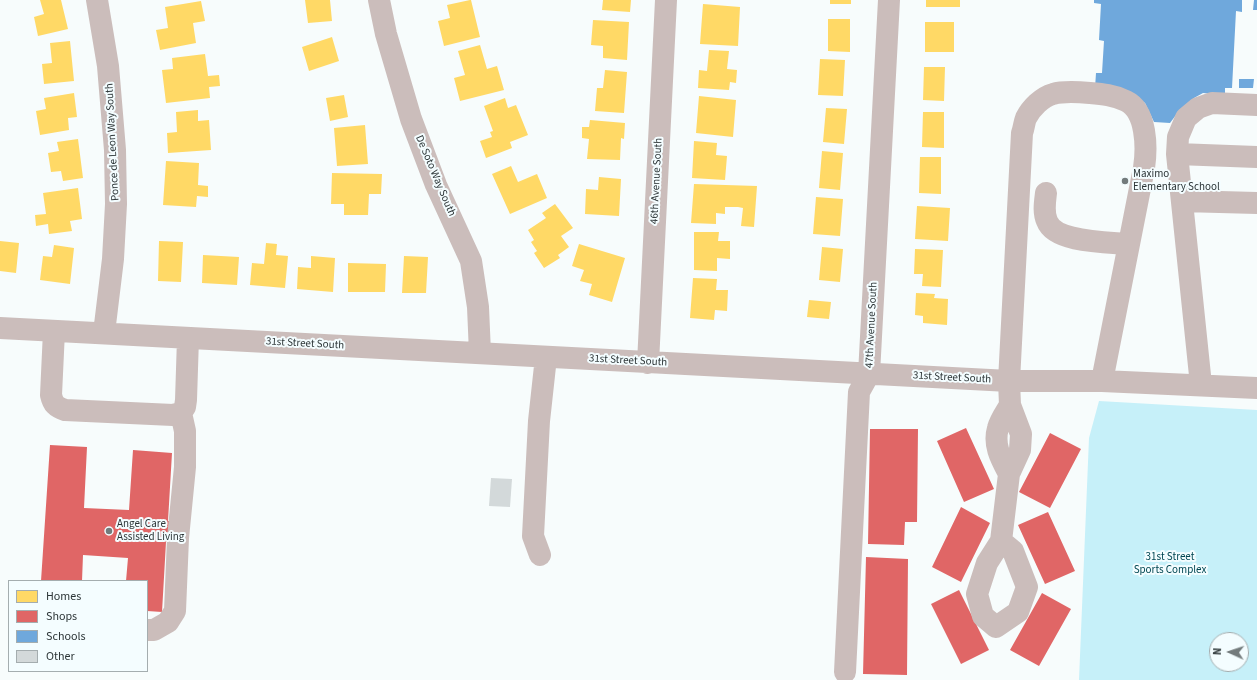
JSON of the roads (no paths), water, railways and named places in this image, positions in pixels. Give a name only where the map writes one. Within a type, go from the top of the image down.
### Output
[{"type":"street","name":"Ponce de Leon Way South","points":[[97,0],[108,66],[116,173],[113,259],[104,333]]},
{"type":"street","name":"De Soto Way South","points":[[379,0],[386,34],[411,118],[436,185],[471,261],[478,307],[480,353]]},
{"type":"street","name":"46th Avenue South","points":[[648,363],[666,0]]},
{"type":"street","name":"47th Avenue South","points":[[845,672],[859,392],[869,374],[889,0]]},
{"type":"street","points":[[1001,541],[1009,474],[1020,450],[1021,434],[1010,405],[1009,382],[1022,133],[1027,117],[1038,102],[1053,94],[1078,92],[1113,96],[1128,101],[1137,112],[1143,124],[1146,155],[1102,381]]},
{"type":"street","points":[[1201,385],[1177,154],[1178,137],[1186,118],[1198,108],[1212,102],[1257,105]]},
{"type":"street","points":[[1177,154],[1257,157]]},
{"type":"street","points":[[1046,193],[1045,208],[1047,221],[1054,231],[1063,236],[1079,239],[1129,244]]},
{"type":"street","points":[[1182,201],[1257,203]]},
{"type":"street","name":"31st Street South","points":[[0,328],[546,356],[648,363],[1009,382],[1102,381],[1257,388]]},
{"type":"street","points":[[54,330],[51,395],[53,403],[65,410],[173,415],[181,413],[185,408],[186,400],[188,338]]},
{"type":"street","points":[[540,555],[533,536],[539,421],[546,356]]},
{"type":"street","points":[[148,630],[154,630],[168,622],[175,611],[178,538],[185,467],[185,431],[181,413]]},
{"type":"place","name":"Maximo Elementary School","points":[[1125,181]]},
{"type":"place","name":"Angel Care Assisted Living","points":[[109,531]]},
{"type":"park label","name":"31st Street Sports Complex","points":[[1170,564]]}]
